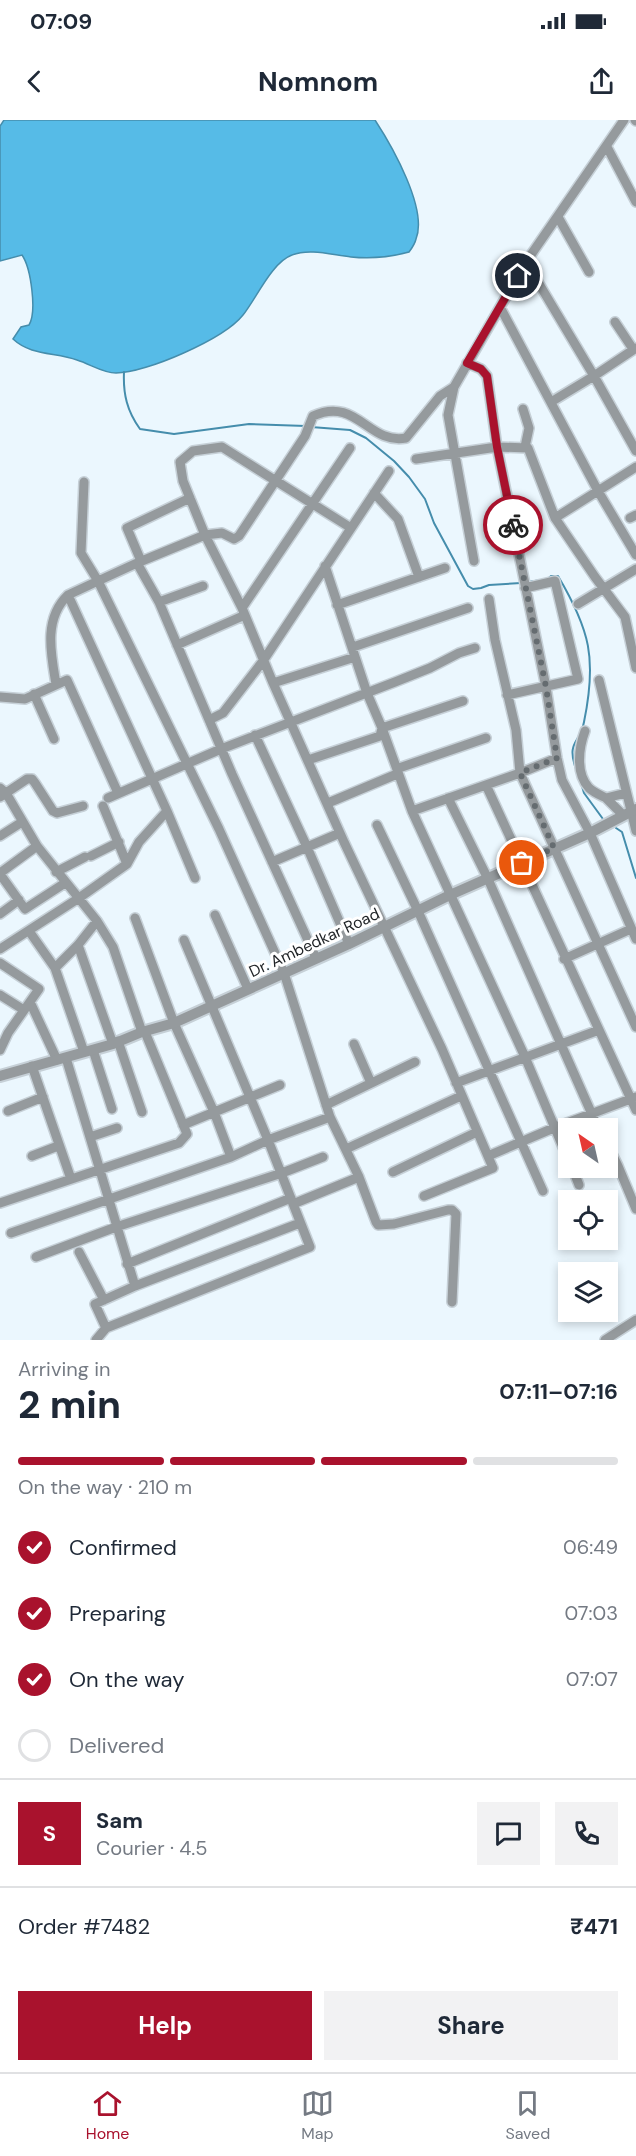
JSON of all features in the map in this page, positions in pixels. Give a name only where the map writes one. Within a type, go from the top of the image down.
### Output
[{"type":"street","points":[[474,561],[448,415],[454,387],[526,262],[624,120]]},
{"type":"street","points":[[607,147],[636,202]]},
{"type":"street","points":[[558,217],[590,272]]},
{"type":"street","points":[[526,262],[631,433],[636,451]]},
{"type":"street","points":[[500,307],[598,491],[636,555]]},
{"type":"street","points":[[551,402],[634,349],[615,322]]},
{"type":"street","points":[[467,363],[481,369],[487,376],[497,447],[546,687],[562,780],[590,833],[636,939]]},
{"type":"street","points":[[56,684],[51,658],[51,628],[59,606],[68,595],[205,535],[222,533],[234,539],[239,536],[305,436],[313,416],[322,412],[347,412],[386,438],[395,440],[406,438],[440,396],[454,387]]},
{"type":"street","points":[[523,409],[529,428],[525,447]]},
{"type":"street","points":[[351,528],[222,447],[193,450],[180,462],[183,481],[205,535],[244,612],[263,661],[340,833],[442,1049],[492,1168],[424,1196]]},
{"type":"street","points":[[416,459],[497,447],[528,448],[555,518],[625,617],[636,668]]},
{"type":"street","points":[[177,645],[244,612],[350,448]]},
{"type":"street","points":[[555,518],[636,467]]},
{"type":"street","points":[[209,720],[224,713],[263,661],[389,471]]},
{"type":"street","points":[[84,482],[81,553],[98,581],[219,829],[284,973],[330,1117],[359,1177],[378,1225],[394,1224],[448,1210],[453,1210],[456,1214],[452,1302]]},
{"type":"street","points":[[374,493],[399,519],[419,577]]},
{"type":"street","points":[[190,498],[127,528],[139,562],[159,602],[221,749],[316,958]]},
{"type":"street","points":[[325,566],[367,693],[412,812],[558,1132]]},
{"type":"street","points":[[337,605],[446,568]]},
{"type":"street","points":[[578,604],[636,569]]},
{"type":"street","points":[[507,695],[578,679],[555,581],[524,584]]},
{"type":"street","points":[[159,602],[203,586]]},
{"type":"street","points":[[68,595],[195,878]]},
{"type":"street","points":[[489,599],[495,640],[516,730],[520,773],[636,1027]]},
{"type":"street","points":[[352,647],[468,608]]},
{"type":"street","points":[[127,864],[105,802],[118,793],[255,735],[367,693],[475,648]]},
{"type":"street","points":[[273,683],[355,657]]},
{"type":"street","points":[[0,697],[26,699],[67,680],[118,793]]},
{"type":"street","points":[[599,680],[636,831]]},
{"type":"street","points":[[34,694],[54,739]]},
{"type":"street","points":[[382,728],[463,700]]},
{"type":"street","points":[[308,760],[380,736],[382,728]]},
{"type":"street","points":[[585,731],[579,751],[583,779],[589,788],[630,812]]},
{"type":"street","points":[[255,735],[349,944]]},
{"type":"street","points":[[398,774],[399,768],[486,738]]},
{"type":"street","points":[[412,812],[557,758]]},
{"type":"street","points":[[328,803],[398,774]]},
{"type":"street","points":[[0,1203],[179,1143],[187,1134],[144,1032],[113,947],[97,921],[37,846],[2,793],[27,779],[32,779],[53,811],[57,813],[83,806]]},
{"type":"street","points":[[486,785],[564,959],[634,1098],[636,1110]]},
{"type":"street","points":[[606,798],[626,793]]},
{"type":"street","points":[[448,798],[488,879],[593,1118]]},
{"type":"street","points":[[0,949],[127,864],[139,842],[167,812]]},
{"type":"street","name":"Dr. Ambedkar Road","points":[[0,1076],[116,1043],[174,1023],[590,833],[630,812]]},
{"type":"street","points":[[0,836],[22,822]]},
{"type":"street","points":[[377,825],[418,911],[543,1191]]},
{"type":"street","points":[[272,862],[340,833]]},
{"type":"street","points":[[56,872],[119,842]]},
{"type":"street","points":[[37,846],[0,873],[25,909],[65,883]]},
{"type":"street","points":[[0,914],[19,900]]},
{"type":"street","points":[[214,915],[248,989]]},
{"type":"street","points":[[135,918],[174,1023],[214,1112],[231,1157]]},
{"type":"street","points":[[55,968],[78,945],[97,921]]},
{"type":"street","points":[[564,959],[631,928]]},
{"type":"street","points":[[29,931],[55,968],[112,1109]]},
{"type":"street","points":[[96,1340],[106,1329],[310,1247],[282,1173],[184,940]]},
{"type":"street","points":[[78,945],[142,1112]]},
{"type":"street","points":[[0,963],[39,990],[24,1010],[4,1030],[0,1050]]},
{"type":"street","points":[[0,995],[24,1010]]},
{"type":"street","points":[[30,1002],[61,1059],[90,1137],[135,1286]]},
{"type":"street","points":[[456,1083],[561,1042],[599,1030]]},
{"type":"street","points":[[354,1044],[371,1083]]},
{"type":"street","points":[[326,1105],[415,1062]]},
{"type":"street","points":[[32,1066],[71,1179]]},
{"type":"street","points":[[183,1125],[280,1085]]},
{"type":"street","points":[[346,1149],[461,1096]]},
{"type":"street","points":[[8,1111],[43,1097]]},
{"type":"street","points":[[488,1156],[556,1127],[634,1098]]},
{"type":"street","points":[[11,1233],[231,1157],[268,1140],[330,1117]]},
{"type":"street","points":[[90,1137],[117,1128]]},
{"type":"street","points":[[393,1172],[477,1132]]},
{"type":"street","points":[[32,1156],[58,1146]]},
{"type":"street","points":[[36,1257],[116,1227],[282,1173],[323,1156]]},
{"type":"street","points":[[618,1166],[636,1209]]},
{"type":"street","points":[[128,1264],[359,1177]]},
{"type":"street","points":[[576,1178],[579,1185]]},
{"type":"street","points":[[106,1329],[95,1304],[135,1286],[300,1223]]},
{"type":"street","points":[[80,1252],[104,1300]]},
{"type":"street","points":[[605,1340],[636,1320]]},
{"type":"water","points":[[4,120],[375,120],[399,161],[413,195],[418,226],[416,241],[409,252],[373,258],[314,252],[292,255],[271,273],[243,315],[233,324],[184,353],[146,367],[111,373],[69,357],[36,351],[13,339],[21,327],[29,325],[33,310],[32,290],[25,261],[22,255],[0,261],[0,126]]},
{"type":"waterway","points":[[124,372],[127,402],[140,429],[174,434],[249,424],[306,426]]},
{"type":"waterway","points":[[311,427],[350,430],[366,438],[394,461],[425,499],[434,523],[468,586],[473,589],[489,585],[521,583]]},
{"type":"waterway","points":[[548,579],[551,576],[558,576],[584,629],[588,646],[590,662],[588,700],[582,729],[572,753],[576,769]]},
{"type":"waterway","points":[[527,582],[542,580]]},
{"type":"waterway","points":[[581,783],[584,793],[603,819]]},
{"type":"waterway","points":[[616,828],[622,832],[636,878]]},
{"type":"way so far","points":[[513,525],[546,687],[557,758],[520,773],[554,848],[522,863]]},
{"type":"route","points":[[513,525],[497,447],[489,383],[484,371],[467,363],[518,276]]}]
